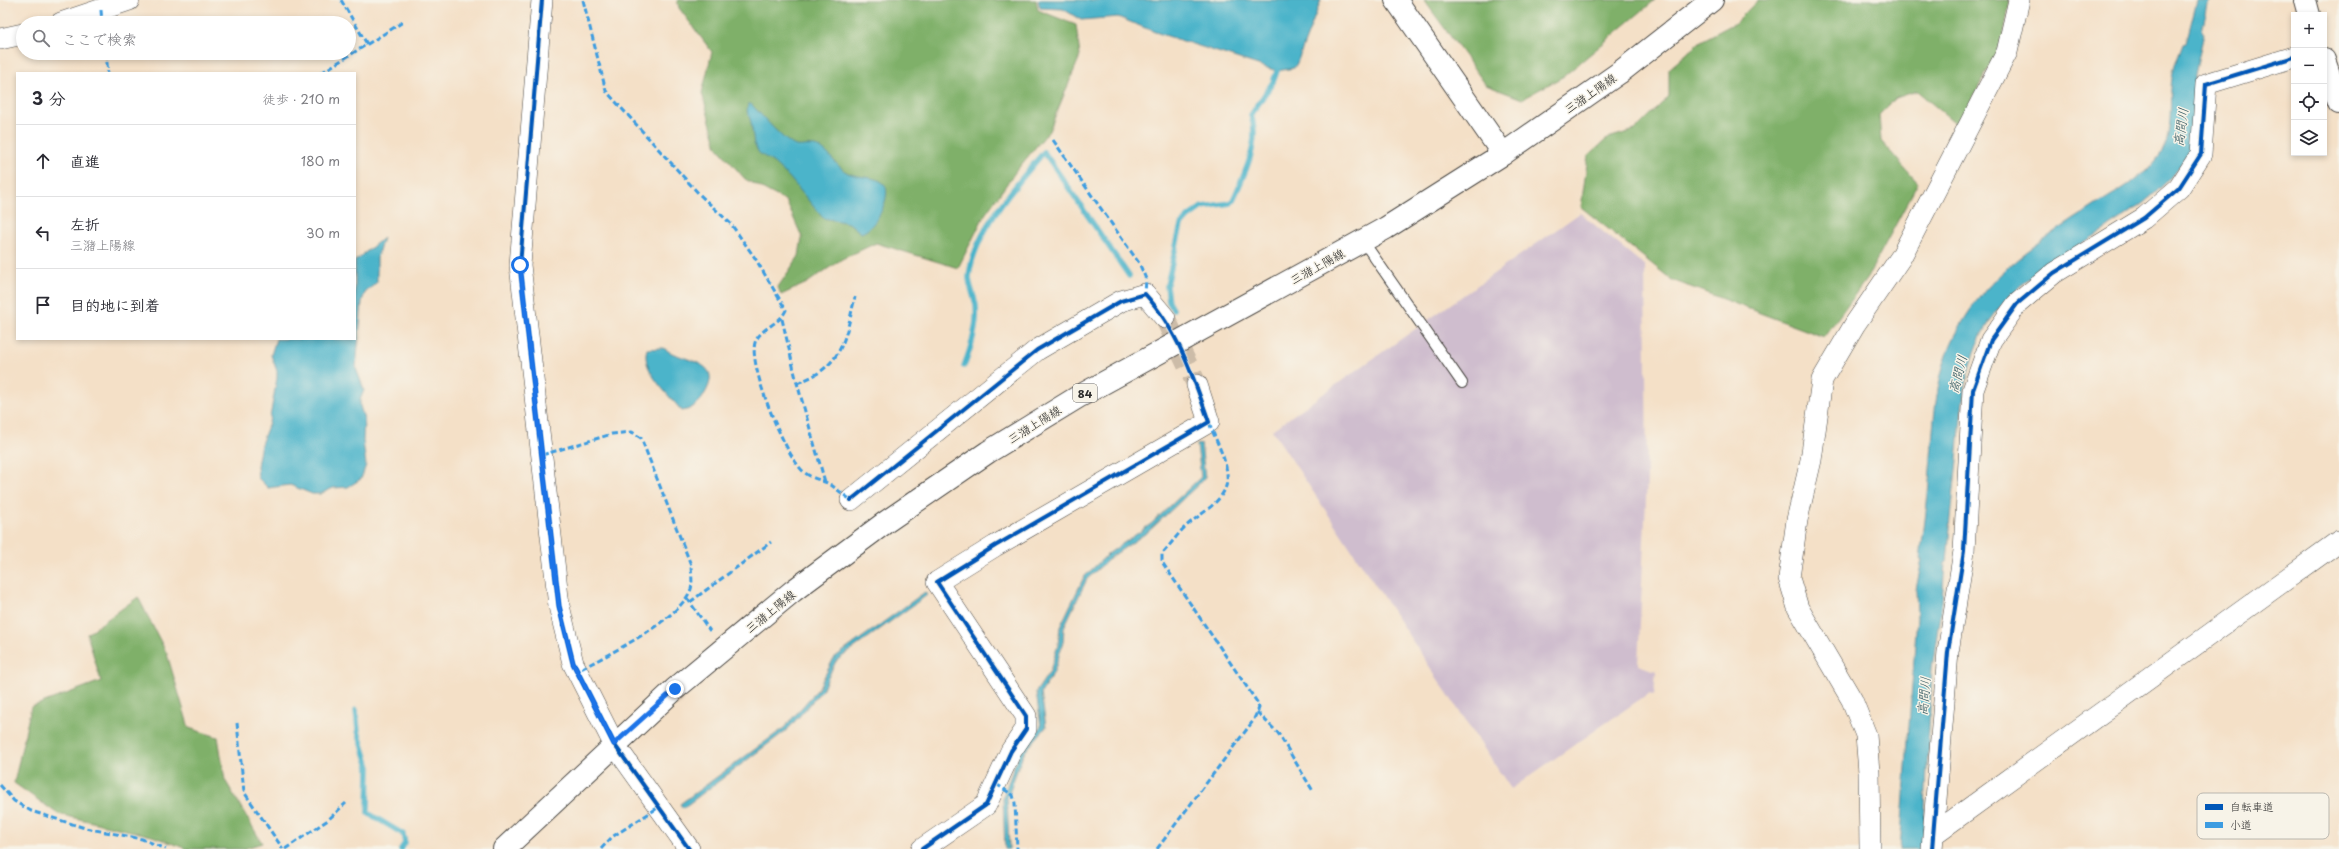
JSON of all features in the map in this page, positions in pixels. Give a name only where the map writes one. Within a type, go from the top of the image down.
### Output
[{"type":"main road","points":[[1396,0],[1503,154]]},
{"type":"main road","name":"三潴上陽線","points":[[504,849],[614,744],[675,689],[793,591],[886,522],[982,456],[1078,397],[1363,241],[1503,154],[1619,73],[1712,0]]},
{"type":"main road","points":[[2305,0],[2308,12]]},
{"type":"main road","points":[[2327,69],[2339,103]]},
{"type":"street","points":[[82,16],[129,0]]},
{"type":"street","points":[[542,0],[520,265],[559,606],[573,663],[614,744],[689,849]]},
{"type":"street","points":[[1870,849],[1869,772],[1866,734],[1852,700],[1798,608],[1789,578],[1797,520],[1811,460],[1822,380],[1855,324],[1901,257],[2006,52],[2019,0]]},
{"type":"street","points":[[0,39],[16,36]]},
{"type":"street","points":[[1933,841],[1948,652],[1964,551],[1973,390],[1991,340],[2017,304],[2054,273],[2144,218],[2179,188],[2201,154],[2206,84],[2291,58]]},
{"type":"street","points":[[851,500],[1037,350],[1095,316],[1121,301],[1145,294],[1165,318]]},
{"type":"street","points":[[922,849],[986,806],[1011,751],[1026,729],[1026,716],[937,582],[995,546],[1209,422],[1196,385]]},
{"type":"street","points":[[1933,841],[2339,540]]},
{"type":"lane","points":[[1363,241],[1462,383]]},
{"type":"shaded area","points":[[1580,213],[1645,266],[1647,478],[1638,665],[1656,671],[1654,695],[1649,693],[1511,789],[1272,430]]},
{"type":"green space","points":[[677,0],[1036,0],[1038,10],[1076,25],[1080,56],[1049,131],[1016,171],[984,216],[958,268],[876,243],[842,259],[807,283],[781,295],[778,287],[799,256],[802,237],[786,201],[745,179],[717,147],[702,93],[712,52],[679,8]]},
{"type":"green space","points":[[1424,0],[1655,0],[1564,76],[1522,99],[1486,85]]},
{"type":"green space","points":[[1758,0],[2010,0],[2003,39],[1959,126],[1917,91],[1896,98],[1879,115],[1881,141],[1918,183],[1867,278],[1824,337],[1672,280],[1581,207],[1588,156],[1608,138],[1635,130],[1669,96],[1669,69],[1701,41],[1735,23]]},
{"type":"green space","points":[[138,597],[167,654],[189,728],[218,737],[225,780],[262,843],[243,849],[187,849],[152,836],[58,814],[14,783],[31,707],[101,681],[87,634]]},
{"type":"water","points":[[1038,0],[1321,0],[1294,68],[1277,71],[1155,32],[1118,17],[1081,20],[1063,9],[1040,8]]},
{"type":"water","name":"高間川","points":[[2197,0],[2209,0],[2202,31],[2204,33],[2194,79],[2199,84],[2198,126],[2195,138],[2178,168],[2155,193],[2128,215],[2038,272],[2012,295],[1989,322],[1974,352],[1969,368],[1963,401],[1947,562],[1945,563],[1942,601],[1932,668],[1923,849],[1900,849],[1917,617],[1916,590],[1922,559],[1920,559],[1927,503],[1936,401],[1948,352],[1968,313],[1983,293],[2017,259],[2056,231],[2132,182],[2147,170],[2160,155],[2165,145],[2170,125],[2171,83],[2174,69],[2183,44],[2186,43]]},
{"type":"water","points":[[748,104],[751,104],[791,144],[796,146],[818,147],[826,152],[848,173],[878,180],[885,185],[887,191],[884,205],[876,220],[866,231],[861,233],[849,223],[823,218],[789,177],[774,163],[759,153],[754,144],[751,122],[747,111]]},
{"type":"water","points":[[383,238],[377,257],[377,282],[365,293],[362,301],[356,368],[364,390],[360,400],[360,406],[364,419],[363,441],[366,465],[361,479],[348,487],[333,488],[320,494],[312,494],[290,485],[268,488],[258,478],[257,466],[261,444],[269,423],[277,378],[277,371],[271,355],[276,340],[356,340],[356,260]]},
{"type":"water","points":[[663,348],[673,354],[705,367],[709,372],[709,385],[702,398],[692,408],[682,411],[652,374],[646,357],[647,349]]},
{"type":"water","points":[[1201,444],[1205,478],[1149,531],[1111,557],[1087,579],[1064,627],[1063,642],[1054,672],[1041,693],[1046,727],[1023,754],[1007,798],[1009,849],[1005,849],[1003,797],[1019,753],[1029,739],[1041,727],[1036,692],[1050,671],[1058,645],[1060,627],[1084,577],[1108,554],[1151,524],[1201,477],[1197,445]]},
{"type":"water","points":[[925,592],[927,595],[836,661],[822,690],[788,729],[683,808],[680,804],[784,728],[818,689],[834,658]]},
{"type":"waterway","points":[[1173,309],[1169,302],[1167,285],[1181,225],[1188,217],[1202,207],[1231,203],[1233,200],[1246,169],[1253,147],[1254,125],[1251,115],[1273,82],[1277,71]]},
{"type":"waterway","points":[[964,366],[976,321],[976,306],[969,277],[972,260],[987,227],[998,210],[1009,194],[1044,152],[1129,276]]},
{"type":"waterway","points":[[356,710],[358,731],[369,767],[368,813],[403,834],[405,843],[401,849]]},
{"type":"tunnel","points":[[1165,318],[1197,385]]},
{"type":"marked path","points":[[341,0],[350,16]]},
{"type":"marked path","points":[[583,0],[606,91],[699,194],[731,224],[755,258],[786,310],[780,319],[759,335],[756,340],[754,351],[756,367],[769,408],[787,448],[796,463],[804,472],[831,485],[851,500]]},
{"type":"marked path","points":[[101,10],[101,16]]},
{"type":"marked path","points":[[356,51],[403,22]]},
{"type":"marked path","points":[[356,25],[367,44]]},
{"type":"marked path","points":[[107,60],[108,72]]},
{"type":"marked path","points":[[323,72],[342,60]]},
{"type":"marked path","points":[[1053,140],[1139,263],[1146,279],[1145,294]]},
{"type":"marked path","points":[[797,383],[824,369],[840,350],[855,297]]},
{"type":"marked path","points":[[782,319],[797,383],[825,482]]},
{"type":"marked path","points":[[1157,849],[1253,721],[1259,708],[1257,702],[1162,562],[1162,554],[1182,530],[1209,508],[1221,496],[1225,489],[1227,481],[1226,466],[1209,422]]},
{"type":"marked path","points":[[542,455],[612,434],[632,432],[641,438],[691,565],[692,587],[684,601],[672,613],[658,625],[641,636],[577,671]]},
{"type":"marked path","points":[[690,602],[771,542]]},
{"type":"marked path","points":[[687,598],[710,631]]},
{"type":"marked path","points":[[1257,712],[1278,733],[1313,791]]},
{"type":"marked path","points":[[237,723],[244,792],[283,849]]},
{"type":"marked path","points":[[996,784],[1013,795],[1015,803],[1017,849]]},
{"type":"marked path","points":[[0,785],[14,801],[31,811],[85,828],[142,839],[166,849]]},
{"type":"marked path","points":[[285,849],[328,820],[346,803]]},
{"type":"marked path","points":[[601,849],[612,837],[659,807]]},
{"type":"cycle path","points":[[542,0],[520,265],[559,606],[573,663],[614,744],[689,849]]},
{"type":"cycle path","points":[[1932,849],[1948,652],[1964,551],[1973,390],[1991,340],[2017,304],[2054,273],[2144,218],[2179,188],[2201,154],[2206,84],[2291,58]]},
{"type":"cycle path","points":[[851,500],[1037,350],[1121,301],[1145,294],[1156,308],[1175,338],[1191,371],[1209,422],[995,546],[937,582],[1026,716],[1026,729],[1011,751],[986,805],[922,849]]},
{"type":"route","points":[[520,265],[559,606],[573,663],[614,744],[675,689]]}]
